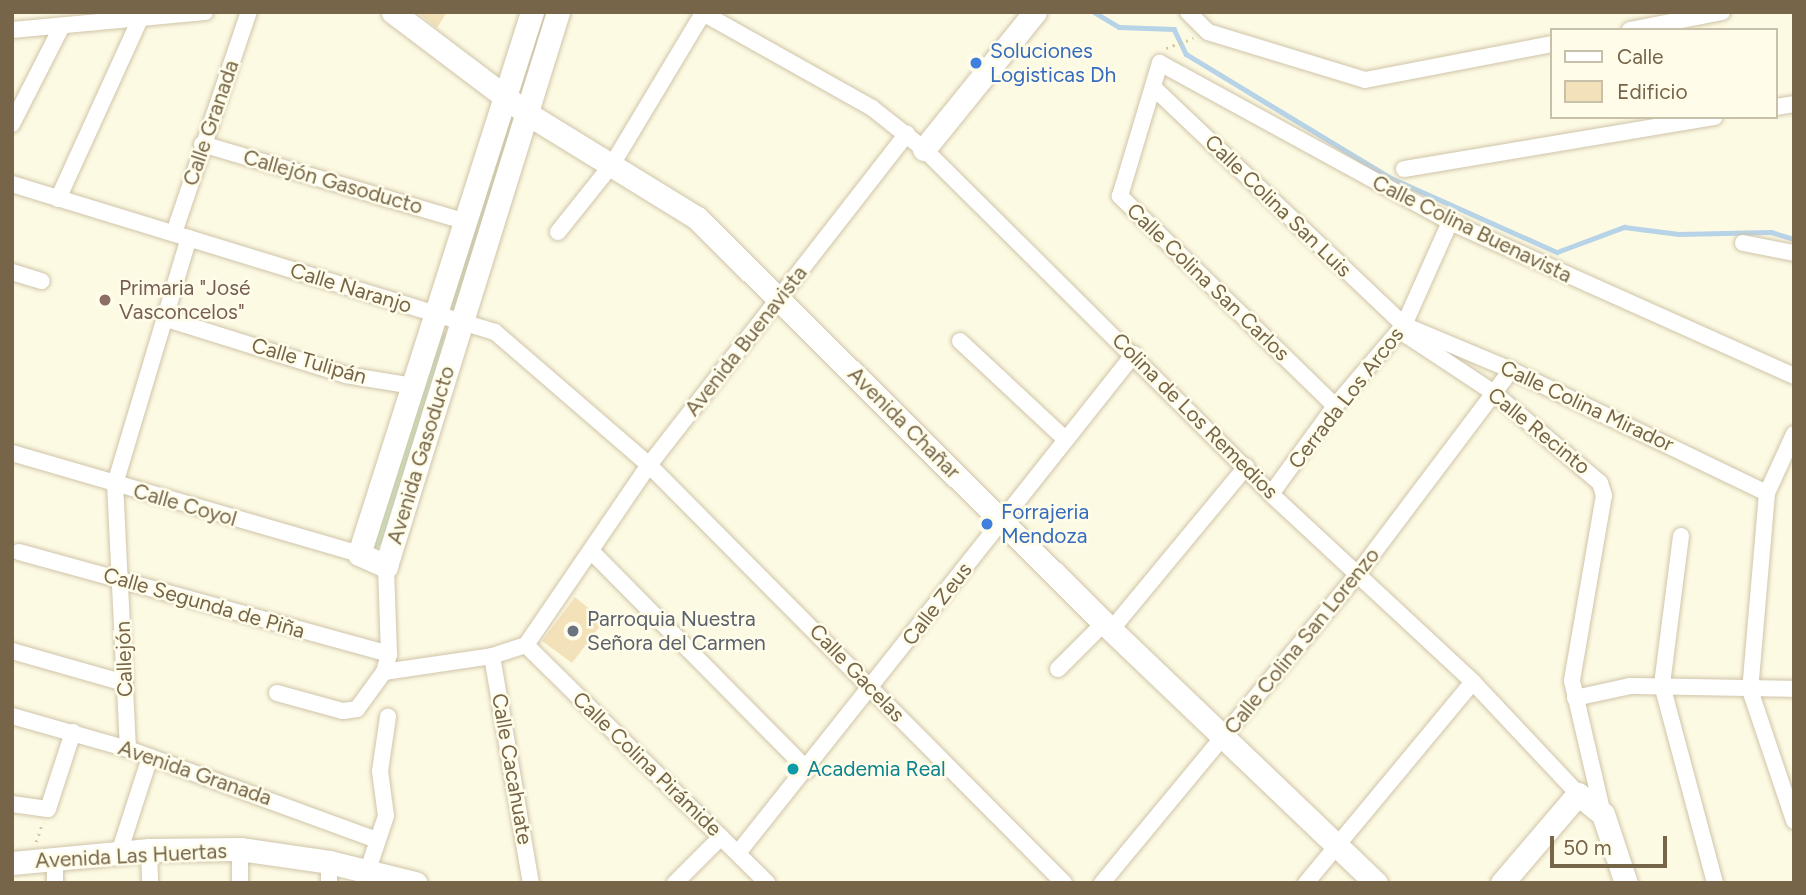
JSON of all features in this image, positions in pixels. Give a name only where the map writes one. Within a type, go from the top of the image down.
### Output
[{"type":"street","points":[[12,30],[70,21],[140,19],[205,12]]},
{"type":"street","name":"Calle Granada","points":[[115,485],[167,318],[181,236],[202,144],[249,12]]},
{"type":"street","name":"Avenida Chañar","points":[[393,12],[528,114],[613,163],[697,218],[1108,626],[1376,883]]},
{"type":"street","name":"Avenida Gasoducto","points":[[532,12],[359,554],[386,566],[558,12]]},
{"type":"street","points":[[915,141],[1035,12]]},
{"type":"street","points":[[1188,12],[1208,32],[1365,80],[1550,44]]},
{"type":"street","points":[[1640,28],[1722,12]]},
{"type":"street","points":[[558,232],[613,163],[702,13]]},
{"type":"street","name":"Colina de Los Remedios","points":[[702,13],[872,108],[915,141],[1134,354],[1271,494],[1359,572],[1473,682],[1578,793],[1603,814]]},
{"type":"street","points":[[58,199],[140,19]]},
{"type":"street","points":[[12,124],[70,21]]},
{"type":"street","name":"Calle Colina San Carlos","points":[[1160,63],[1120,196],[1335,405]]},
{"type":"street","name":"Calle Colina Buenavista","points":[[1160,63],[1450,222],[1794,376]]},
{"type":"street","name":"Calle Colina San Luis","points":[[1153,88],[1404,325]]},
{"type":"street","points":[[1404,169],[1703,119]]},
{"type":"street","name":"Avenida Buenavista","points":[[526,645],[593,552],[649,465],[779,300],[915,141]]},
{"type":"street","name":"Callejón Gasoducto","points":[[202,144],[464,221]]},
{"type":"street","name":"Calle Naranjo","points":[[12,184],[495,332],[649,465]]},
{"type":"street","name":"Cerrada Los Arcos","points":[[1271,494],[1335,405],[1404,325],[1450,222]]},
{"type":"street","points":[[1743,243],[1794,254]]},
{"type":"street","points":[[12,272],[42,281]]},
{"type":"street","name":"Calle Tulipán","points":[[167,318],[346,375],[413,386]]},
{"type":"street","name":"Calle Colina Mirador","points":[[1404,325],[1511,370],[1767,493]]},
{"type":"street","name":"Calle Recinto","points":[[1404,325],[1408,336],[1494,393],[1593,473],[1604,495],[1574,654],[1575,698],[1603,814]]},
{"type":"street","points":[[960,341],[1064,438]]},
{"type":"street","name":"Calle Zeus","points":[[738,853],[807,770],[1002,522],[1064,438],[1134,354]]},
{"type":"street","name":"Calle Colina San Lorenzo","points":[[1102,883],[1359,572],[1511,370]]},
{"type":"street","points":[[1794,434],[1767,493],[1750,690],[1794,821]]},
{"type":"street","name":"Calle Coyol","points":[[12,453],[359,554]]},
{"type":"street","name":"Calle Gacelas","points":[[649,465],[1064,883]]},
{"type":"street","points":[[1058,669],[1108,626],[1246,467]]},
{"type":"street","name":"Callejón","points":[[115,485],[122,579],[128,749]]},
{"type":"street","points":[[1681,536],[1662,685],[1715,883]]},
{"type":"street","name":"Calle Segunda de Piña","points":[[19,552],[388,654]]},
{"type":"street","points":[[593,552],[807,770]]},
{"type":"street","points":[[277,693],[351,712],[372,688],[384,672],[388,654],[386,566]]},
{"type":"street","points":[[384,672],[492,656],[526,645]]},
{"type":"street","name":"Calle Colina Pirámide","points":[[526,645],[767,883]]},
{"type":"street","points":[[12,652],[124,683]]},
{"type":"street","name":"Calle Cacahuate","points":[[492,656],[531,883]]},
{"type":"street","points":[[1306,883],[1473,682]]},
{"type":"street","points":[[1575,698],[1602,689],[1662,685],[1750,690],[1794,689]]},
{"type":"street","name":"Avenida Granada","points":[[12,716],[128,749],[374,839]]},
{"type":"street","points":[[368,870],[374,839],[386,816],[380,771],[388,717]]},
{"type":"street","points":[[12,804],[48,809],[73,732]]},
{"type":"street","points":[[119,853],[150,757]]},
{"type":"street","points":[[1502,883],[1578,793]]},
{"type":"street","points":[[1603,814],[1626,883]]},
{"type":"street","points":[[675,883],[721,837]]},
{"type":"street","points":[[240,849],[240,883]]},
{"type":"street","name":"Avenida Las Huertas","points":[[20,862],[149,850],[240,849],[329,872],[368,870],[415,883]]},
{"type":"street","points":[[149,850],[150,883]]},
{"type":"street","points":[[55,859],[55,883]]},
{"type":"path","points":[[1169,46],[1191,39]]},
{"type":"path","points":[[20,862],[48,809]]},
{"type":"green space","points":[[512,112],[521,119],[461,311],[445,311]]},
{"type":"green space","points":[[443,332],[449,334],[390,537],[372,552],[436,337]]},
{"type":"building","points":[[417,12],[447,12],[437,28]]},
{"type":"building","name":"Parroquia Nuestra Señora del Carmen","points":[[575,597],[604,621],[572,663],[542,641]]},
{"type":"waterway","points":[[1094,12],[1119,27],[1174,29],[1186,54],[1389,177],[1557,252],[1624,227],[1679,234],[1771,232],[1794,239]]},
{"type":"place","name":"Soluciones Logisticas Dh","points":[[976,63]]},
{"type":"place","name":"Primaria \"José Vasconcelos\"","points":[[105,300]]},
{"type":"place","name":"Forrajeria Mendoza","points":[[987,524]]},
{"type":"place","name":"Parroquia Nuestra Señora del Carmen","points":[[573,631]]},
{"type":"place","name":"Academia Real","points":[[793,769]]}]
